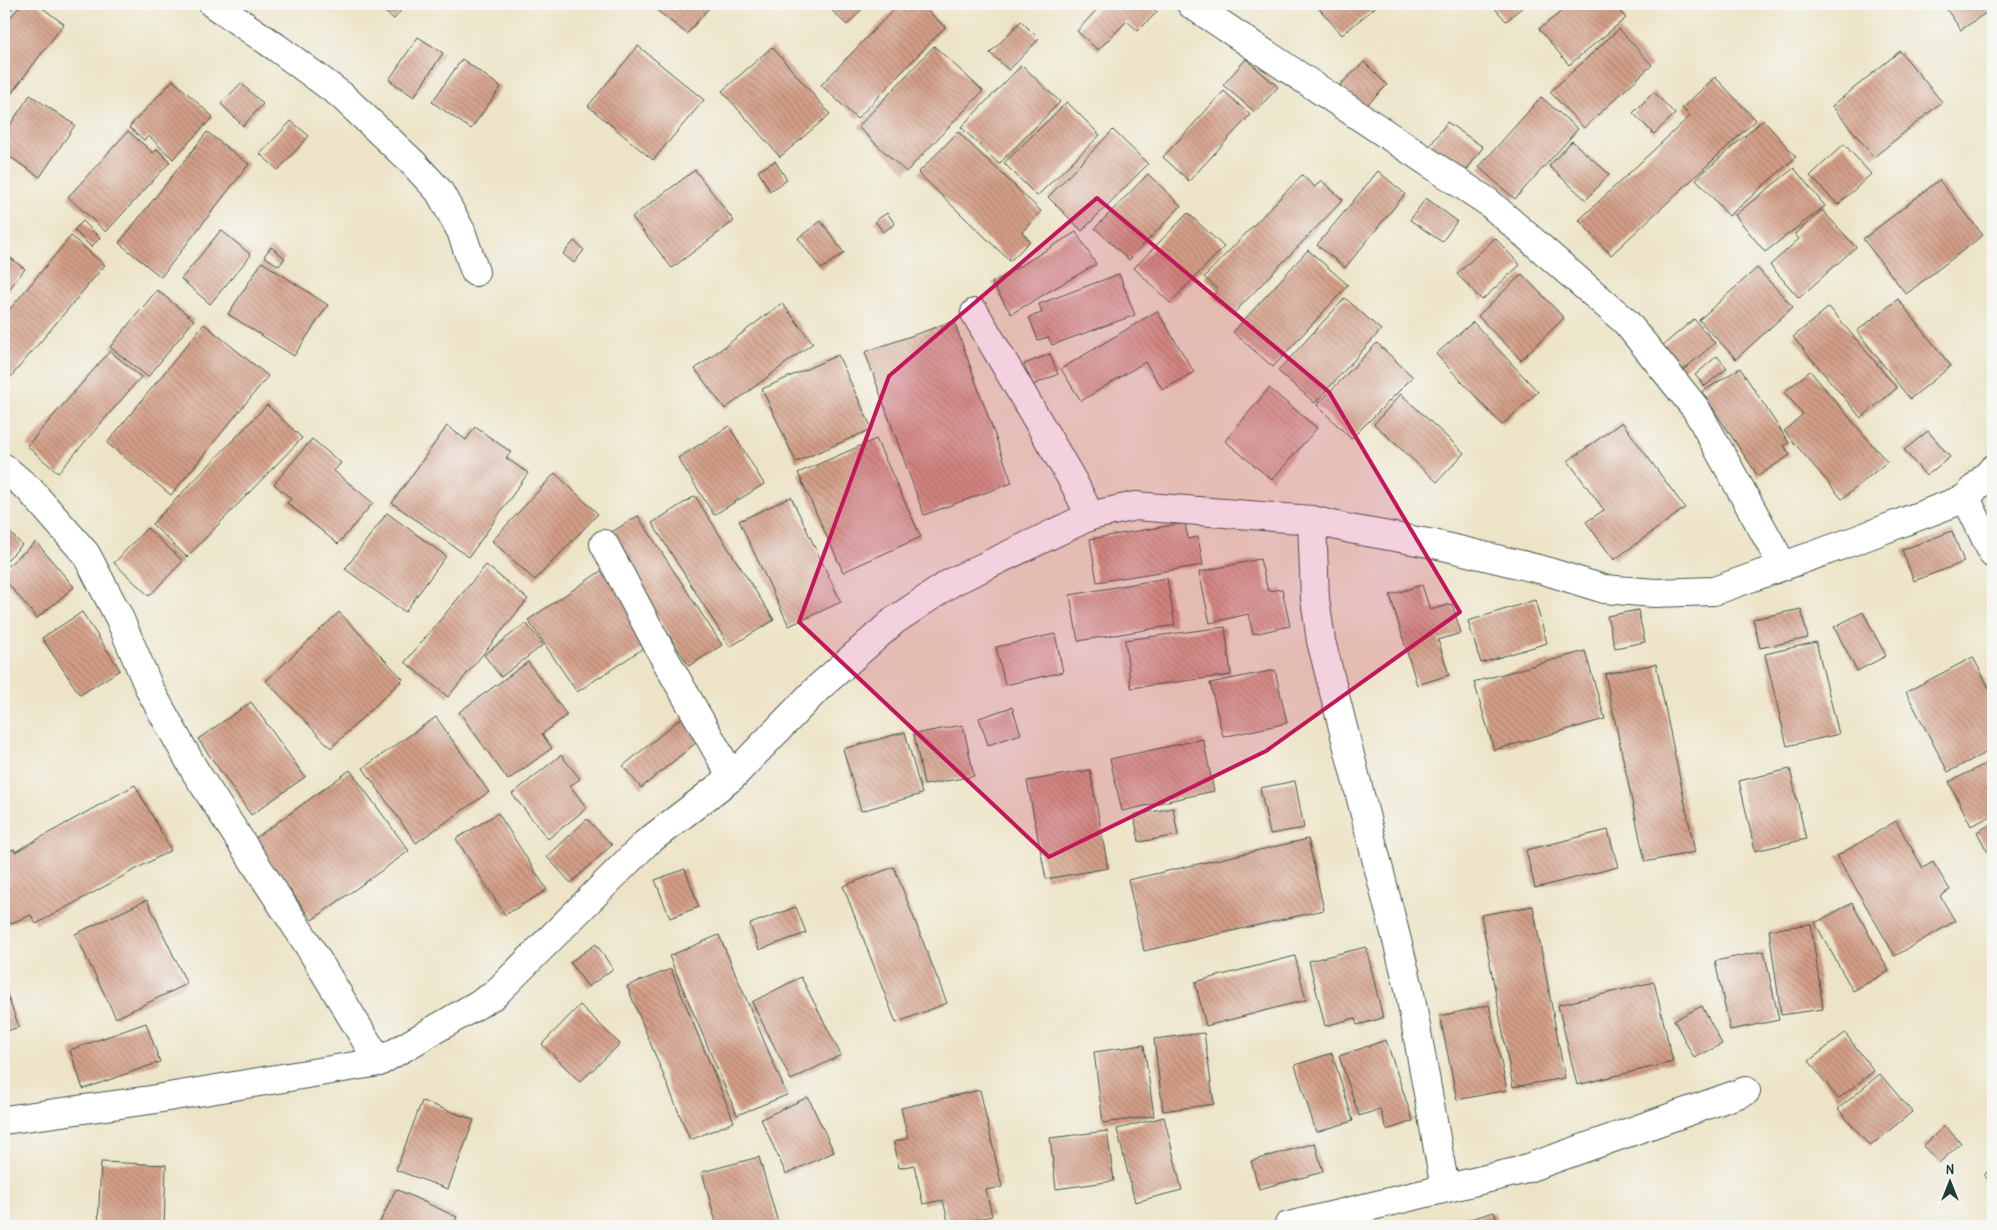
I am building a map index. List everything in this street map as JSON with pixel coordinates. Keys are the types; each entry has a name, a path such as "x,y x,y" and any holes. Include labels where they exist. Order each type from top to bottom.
{"street":[{"path":"212,4 276,47 341,96 414,164 439,192 461,231 476,272"},
{"path":"1190,4 1488,202 1626,322 1696,409 1783,566"},
{"path":"975,313 1074,483 1090,516"},
{"path":"4,468 30,490 86,554 119,617 150,690 195,771 307,943 379,1062"},
{"path":"4,1120 150,1100 379,1062 494,995 646,843 732,776 818,688 895,620 952,582 1090,516 1135,506 1312,520 1434,544 1543,570 1604,588 1655,593 1714,591 1966,498 1993,469"},
{"path":"1966,498 1993,554"},
{"path":"1312,520 1314,599 1321,641 1408,988 1445,1188"},
{"path":"604,544 665,659 732,776"},
{"path":"1288,1226 1519,1171 1746,1091"}],"highlighted area":[{"path":"1097,198 1329,392 1460,612 1266,751 1049,857 799,622 889,376"}],"building":[{"path":"4,4 16,4 4,18"},
{"path":"21,4 37,4 64,24 4,103 4,26"},
{"path":"374,4 406,4 394,19"},
{"path":"649,4 712,4 687,34"},
{"path":"825,4 867,4 847,25"},
{"path":"899,4 920,4 945,27 857,119 821,85"},
{"path":"1102,4 1147,4 1157,12 1138,31 1127,21 1098,50 1077,31"},
{"path":"1315,4 1379,4 1342,35"},
{"path":"1491,4 1526,4 1506,21"},
{"path":"1571,4 1613,4 1626,18 1569,65 1539,29"},
{"path":"1943,4 1993,4 1993,8 1961,30"},
{"path":"1021,21 1039,39 1009,70 990,53"},
{"path":"1619,29 1652,65 1584,128 1550,92"},
{"path":"418,37 443,53 414,97 389,80"},
{"path":"638,46 704,100 653,160 588,106"},
{"path":"934,46 983,91 906,172 858,127"},
{"path":"772,47 830,114 780,157 722,91"},
{"path":"1900,51 1942,102 1874,157 1832,106"},
{"path":"462,59 501,87 471,129 432,102"},
{"path":"1246,59 1278,87 1255,112 1223,85"},
{"path":"1364,62 1387,85 1364,108 1340,85"},
{"path":"1022,65 1060,102 999,164 961,127"},
{"path":"1715,77 1756,120 1611,255 1579,220 1690,116 1682,108"},
{"path":"173,80 213,117 173,159 149,136 144,140 129,127"},
{"path":"241,83 263,104 243,126 221,104"},
{"path":"1224,91 1250,115 1189,181 1163,157"},
{"path":"1654,92 1675,114 1654,134 1633,113"},
{"path":"30,95 75,125 40,177 4,153 4,134"},
{"path":"1541,97 1578,129 1515,199 1479,167"},
{"path":"1067,102 1100,135 1037,196 1004,163"},
{"path":"1763,120 1796,157 1729,216 1696,179"},
{"path":"291,121 309,136 278,170 260,154"},
{"path":"1447,122 1483,147 1466,171 1430,146"},
{"path":"1113,130 1148,164 1082,231 1048,197"},
{"path":"128,131 153,153 157,149 170,162 106,232 68,197"},
{"path":"207,132 249,164 161,277 119,243"},
{"path":"958,132 1041,211 1022,232 1030,241 1010,261 918,173"},
{"path":"1572,141 1609,174 1586,200 1549,166"},
{"path":"1844,144 1871,174 1838,205 1810,176"},
{"path":"775,161 787,180 770,191 758,171"},
{"path":"1794,168 1825,206 1765,252 1735,215"},
{"path":"695,170 734,221 672,268 632,217"},
{"path":"1378,171 1405,194 1345,268 1317,245"},
{"path":"1148,174 1181,206 1129,260 1095,228"},
{"path":"1302,175 1315,187 1321,180 1343,200 1232,315 1212,296 1218,290 1204,277"},
{"path":"1939,180 1983,235 1906,294 1863,239"},
{"path":"1426,198 1457,221 1442,242 1410,220"},
{"path":"1822,210 1856,247 1799,298 1770,265 1799,239 1795,234"},
{"path":"887,213 895,224 883,232 875,221"},
{"path":"1188,213 1224,247 1170,303 1134,268"},
{"path":"83,221 100,238 91,247 74,230"},
{"path":"821,221 844,253 821,269 798,238"},
{"path":"221,230 251,255 210,304 181,279"},
{"path":"1076,232 1096,264 1011,314 992,283"},
{"path":"71,236 105,265 4,385 4,316"},
{"path":"1495,238 1520,265 1482,300 1457,274"},
{"path":"574,241 584,250 574,263 563,254"},
{"path":"271,247 285,258 279,266 264,256"},
{"path":"1308,250 1348,285 1273,367 1233,332"},
{"path":"4,253 25,269 4,296"},
{"path":"262,262 328,305 294,356 228,314"},
{"path":"1757,268 1793,307 1736,359 1699,320"},
{"path":"1119,274 1135,315 1052,345 1048,337 1038,340 1029,317 1042,313 1039,304"},
{"path":"1522,274 1564,318 1521,360 1478,316"},
{"path":"157,290 194,320 148,377 110,347"},
{"path":"1345,298 1381,330 1315,403 1278,371"},
{"path":"1898,299 1951,366 1910,399 1857,331"},
{"path":"782,303 813,343 725,409 695,369"},
{"path":"1829,307 1897,388 1861,418 1793,337"},
{"path":"1157,311 1194,372 1163,390 1145,362 1081,401 1061,369"},
{"path":"1694,319 1715,343 1682,371 1661,347"},
{"path":"954,321 1012,483 924,515 865,352"},
{"path":"1473,322 1538,392 1502,425 1436,354"},
{"path":"204,324 268,376 171,495 107,443"},
{"path":"1377,343 1413,377 1351,439 1317,405"},
{"path":"110,351 141,377 58,473 27,446"},
{"path":"1050,354 1058,374 1033,385 1024,364"},
{"path":"838,355 872,429 796,462 762,389"},
{"path":"1717,356 1727,368 1705,386 1695,375"},
{"path":"1740,368 1789,443 1784,446 1790,455 1758,476 1702,392"},
{"path":"1810,371 1887,462 1842,499 1784,431 1803,414 1784,392"},
{"path":"1269,388 1317,428 1272,480 1225,441"},
{"path":"1401,394 1464,453 1437,482 1374,424"},
{"path":"267,405 302,438 187,557 152,524"},
{"path":"1622,422 1685,508 1614,560 1586,522 1604,510 1568,461"},
{"path":"447,426 466,440 475,427 511,452 506,458 528,473 469,557 392,503"},
{"path":"729,426 764,484 714,515 678,458"},
{"path":"1928,431 1950,457 1926,476 1904,450"},
{"path":"312,439 341,463 334,471 373,503 338,544 287,503 291,499 274,484"},
{"path":"876,439 921,537 843,572 798,473"},
{"path":"555,473 598,514 535,580 492,541"},
{"path":"695,496 774,620 730,647 652,523"},
{"path":"791,497 841,602 789,626 739,521"},
{"path":"387,513 446,556 405,612 345,569"},
{"path":"638,516 722,645 689,666 605,536"},
{"path":"1185,523 1188,539 1198,537 1203,565 1097,582 1090,539"},
{"path":"4,526 22,545 4,563"},
{"path":"147,528 183,561 149,596 114,563"},
{"path":"1952,531 1964,562 1914,581 1902,550"},
{"path":"36,542 74,587 37,618 4,579 4,569"},
{"path":"1260,559 1268,591 1282,589 1290,626 1253,634 1248,614 1210,623 1199,572"},
{"path":"486,565 528,599 448,697 405,662"},
{"path":"604,569 653,642 577,692 528,620"},
{"path":"1167,578 1175,625 1078,641 1070,595"},
{"path":"1422,585 1430,610 1452,604 1461,633 1438,640 1449,675 1417,685 1390,595"},
{"path":"1535,600 1547,643 1481,663 1468,621"},
{"path":"1801,609 1808,638 1760,648 1753,619"},
{"path":"1638,610 1645,642 1615,648 1607,616"},
{"path":"82,612 120,670 80,695 42,638"},
{"path":"339,612 403,679 331,748 266,681"},
{"path":"1863,612 1886,656 1857,671 1834,627"},
{"path":"526,623 543,645 501,677 484,655"},
{"path":"1225,627 1231,675 1131,688 1125,640"},
{"path":"1055,634 1063,672 1005,685 996,647"},
{"path":"1816,642 1839,734 1787,746 1765,654"},
{"path":"1585,651 1605,719 1494,750 1474,682"},
{"path":"1973,657 1993,696 1993,749 1948,772 1906,692"},
{"path":"528,662 567,715 542,734 552,748 508,780 459,712"},
{"path":"1656,664 1695,852 1645,862 1605,674"},
{"path":"1275,670 1287,723 1223,737 1210,683"},
{"path":"251,702 305,777 251,815 198,739"},
{"path":"1012,707 1021,734 988,745 979,718"},
{"path":"685,715 703,737 641,788 623,766"},
{"path":"436,717 489,792 416,843 363,768"},
{"path":"963,725 974,776 924,785 914,734"},
{"path":"905,732 922,794 861,811 843,749"},
{"path":"1203,739 1214,791 1122,811 1110,759"},
{"path":"561,755 580,779 570,786 587,808 548,839 512,794"},
{"path":"1993,760 1993,815 1971,826 1949,782"},
{"path":"1790,769 1806,839 1755,851 1739,781"},
{"path":"350,770 409,851 312,920 253,840"},
{"path":"1090,770 1108,868 1046,879 1027,781"},
{"path":"1295,781 1304,828 1270,834 1260,788"},
{"path":"135,785 171,850 36,924 31,915 4,926 4,853 14,849 15,852"},
{"path":"1173,808 1178,835 1139,842 1134,815"},
{"path":"498,813 547,890 505,915 456,839"},
{"path":"587,819 612,845 571,883 547,857"},
{"path":"1896,821 1923,868 1933,862 1950,890 1940,896 1955,921 1895,956 1837,856"},
{"path":"1993,823 1993,862 1977,832"},
{"path":"1608,830 1618,867 1535,888 1526,850"},
{"path":"1308,839 1324,910 1144,951 1128,880"},
{"path":"894,867 947,1003 896,1023 843,886"},
{"path":"685,869 699,907 670,918 655,880"},
{"path":"147,900 187,984 116,1018 75,934"},
{"path":"1852,903 1889,971 1853,991 1815,923"},
{"path":"1533,906 1565,1078 1513,1087 1481,915"},
{"path":"796,907 806,933 759,950 750,924"},
{"path":"1811,924 1823,1009 1781,1015 1769,930"},
{"path":"719,935 787,1095 737,1115 669,956"},
{"path":"596,944 613,969 588,987 570,962"},
{"path":"1366,947 1383,1018 1357,1025 1355,1018 1325,1026 1309,961"},
{"path":"1764,951 1779,1020 1730,1030 1715,961"},
{"path":"1295,956 1306,1000 1206,1026 1195,982"},
{"path":"671,969 734,1122 690,1140 627,986"},
{"path":"801,977 841,1055 791,1080 752,1002"},
{"path":"1654,982 1673,1062 1577,1085 1558,1005"},
{"path":"4,986 19,1027 4,1032"},
{"path":"580,1005 620,1044 580,1082 542,1044"},
{"path":"1489,1005 1507,1090 1457,1100 1440,1016"},
{"path":"1702,1006 1722,1044 1694,1058 1674,1020"},
{"path":"146,1023 160,1062 83,1089 70,1050"},
{"path":"1204,1033 1214,1104 1163,1111 1154,1039"},
{"path":"1845,1033 1874,1071 1838,1099 1809,1061"},
{"path":"1386,1040 1413,1121 1387,1130 1380,1109 1359,1116 1339,1056"},
{"path":"1144,1045 1154,1116 1103,1123 1094,1052"},
{"path":"1332,1053 1353,1121 1316,1132 1295,1065"},
{"path":"1880,1074 1912,1112 1870,1146 1838,1109"},
{"path":"980,1090 1002,1187 986,1190 992,1216 949,1225 943,1200 923,1204 914,1165 899,1168 894,1142 908,1138 901,1108"},
{"path":"808,1097 834,1152 786,1174 761,1119"},
{"path":"422,1101 474,1120 448,1189 396,1170"},
{"path":"1164,1117 1182,1190 1135,1202 1117,1129"},
{"path":"1945,1126 1961,1143 1939,1163 1923,1146"},
{"path":"1107,1131 1114,1181 1056,1189 1050,1138"},
{"path":"1315,1143 1323,1172 1259,1189 1251,1161"},
{"path":"759,1157 779,1226 717,1226 702,1172"},
{"path":"101,1162 166,1165 164,1226 98,1226"},
{"path":"1993,1164 1993,1183 1984,1176"},
{"path":"396,1189 457,1217 453,1226 378,1226"},
{"path":"1494,1212 1499,1226 1447,1226"}]}
